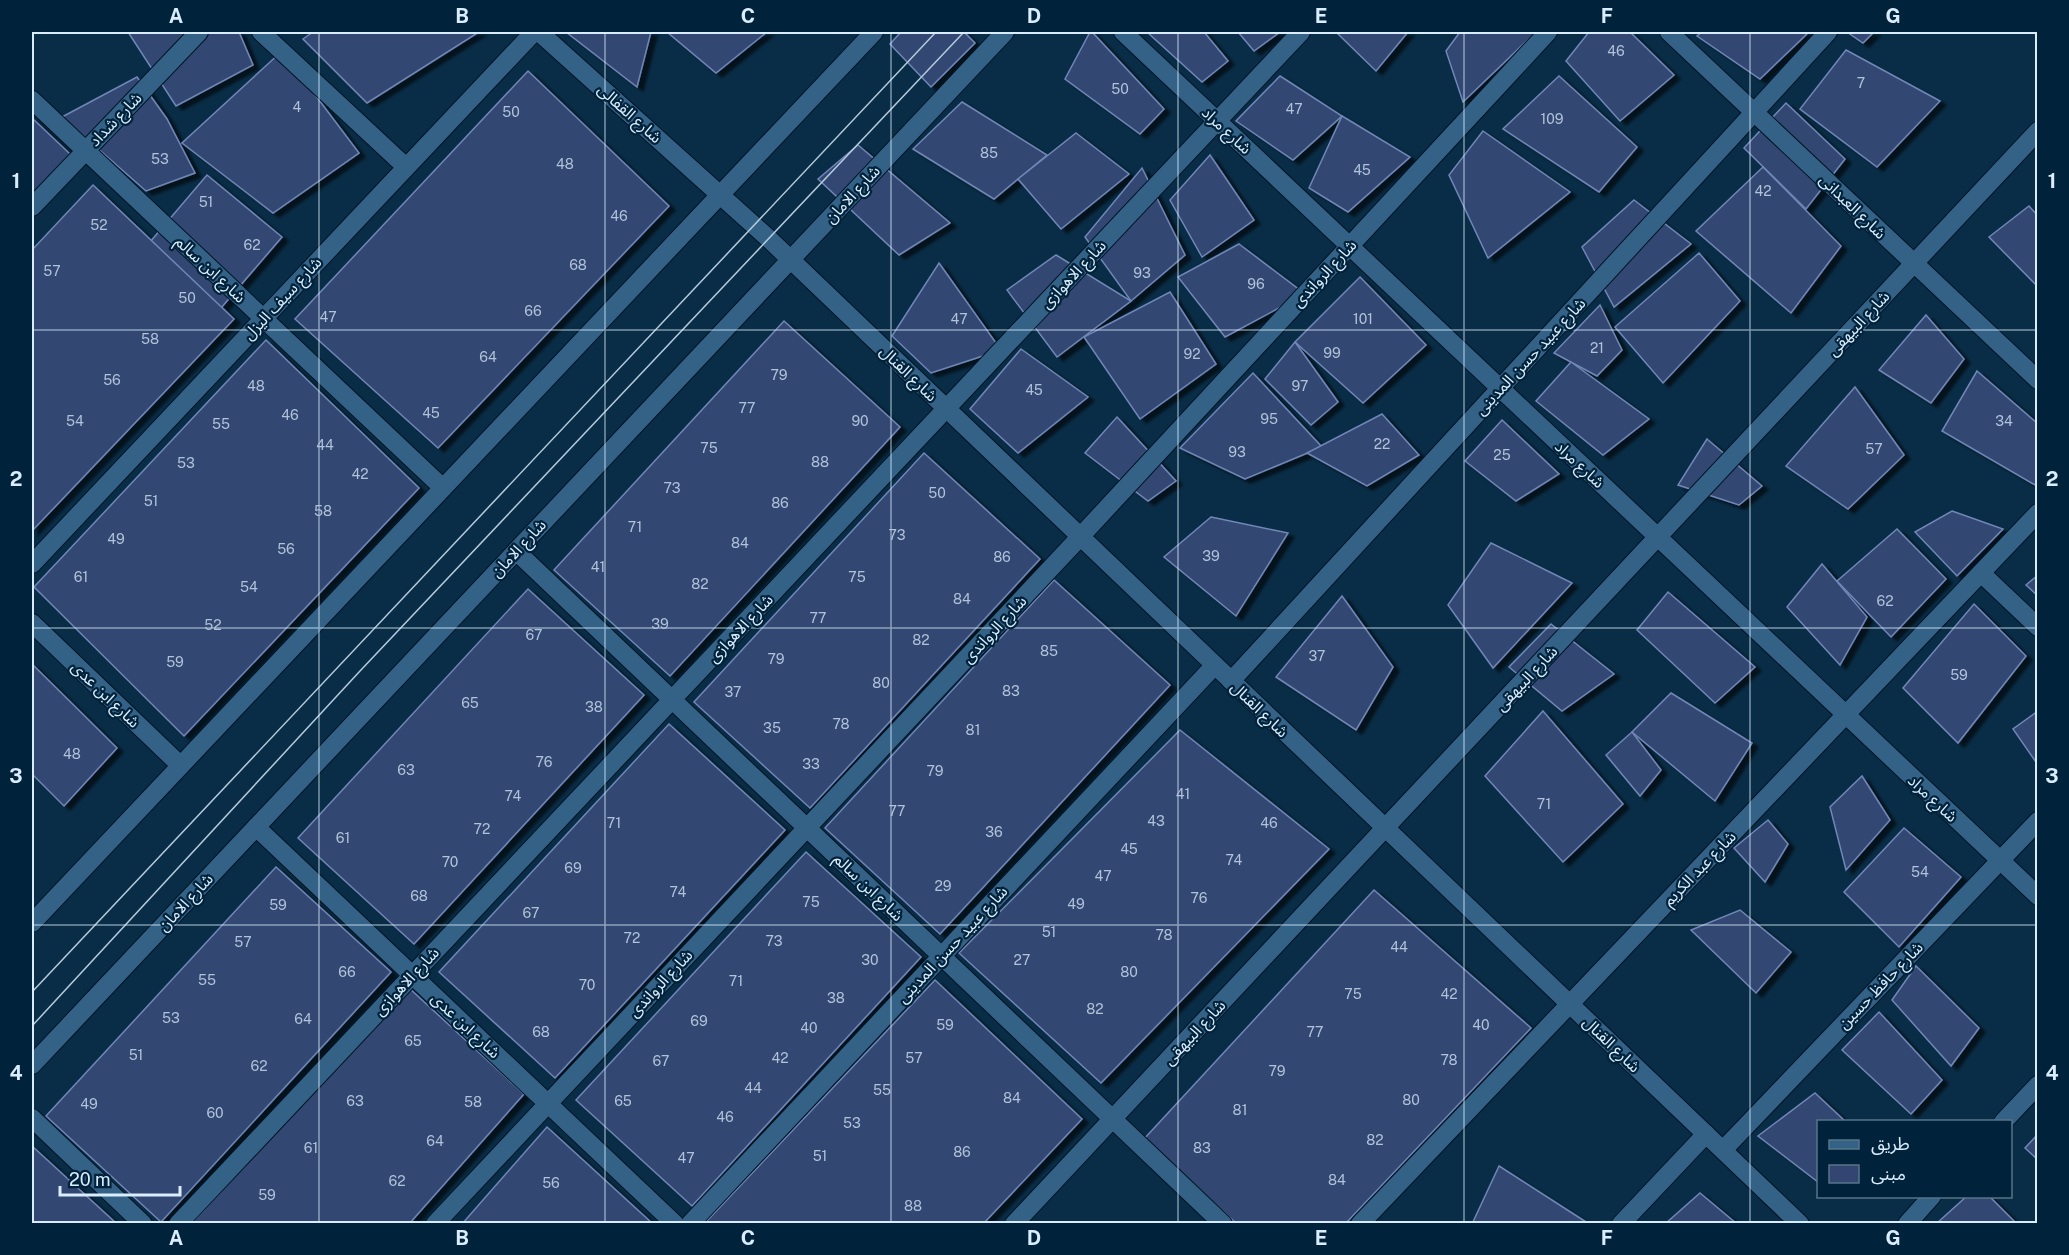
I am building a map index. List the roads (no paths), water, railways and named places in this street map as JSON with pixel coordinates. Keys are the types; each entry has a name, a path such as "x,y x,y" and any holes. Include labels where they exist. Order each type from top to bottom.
{"street":[{"name":"شارع شداد","path":"32,207 199,32"},
{"path":"261,32 406,167"},
{"name":"شارع سيف اليزل","path":"32,564 534,32"},
{"name":"شارع القفالى","path":"539,32 720,194"},
{"path":"32,923 874,32"},
{"name":"شارع الامان","path":"32,1065 1005,32"},
{"name":"شارع مراد","path":"1123,32 2037,896"},
{"name":"شارع الاهوازى","path":"178,1224 1301,32"},
{"name":"شارع الرواندى","path":"435,1224 1080,537 1548,32"},
{"name":"شارع العبدانى","path":"1669,32 2037,380"},
{"name":"شارع عبيد حسن المدينى","path":"1232,681 1828,32"},
{"name":"شارع ابن سالم","path":"32,100 443,488"},
{"name":"شارع البيهقى","path":"1014,1224 2037,131"},
{"name":"شارع القنال","path":"720,194 1800,1224"},
{"name":"شارع عبد الكريم","path":"1360,1224 2037,513"},
{"name":"شارع ابن سالم","path":"516,550 1223,1224"},
{"path":"1980,573 2037,627"},
{"name":"شارع ابن عدى","path":"32,622 180,765"},
{"name":"شارع عبيد حسن المدينى","path":"690,1224 1215,665"},
{"name":"شارع حافظ حسين","path":"1723,1150 2037,820"},
{"name":"شارع ابن عدى","path":"256,827 675,1224"},
{"path":"2005,1120 2037,1084"},
{"path":"32,1118 143,1224"},
{"path":"1621,1224 1706,1134"},
{"path":"1906,1224 1931,1198"}],"tram line":[{"path":"32,992 936,32"},
{"path":"32,1026 360,671 964,32"}]}
